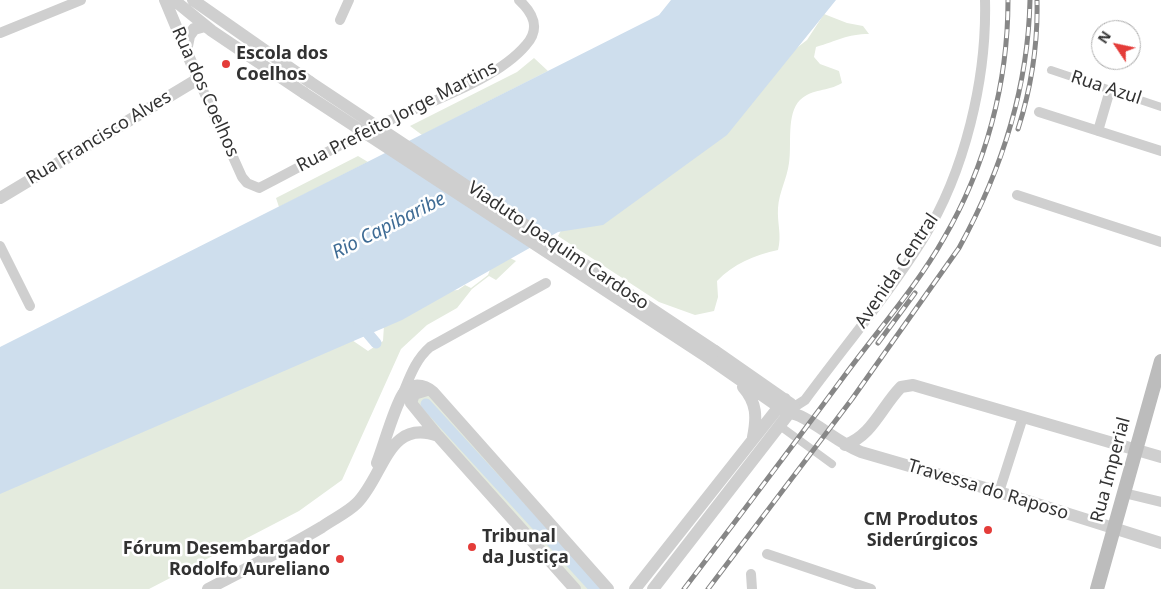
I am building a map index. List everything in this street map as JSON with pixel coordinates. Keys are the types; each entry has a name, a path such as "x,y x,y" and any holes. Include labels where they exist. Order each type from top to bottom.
{"main road":[{"name":"Rua Imperial","path":"1097,589 1161,361"}],"street":[{"path":"0,33 82,0"},
{"name":"Rua dos Coelhos","path":"165,0 242,178 247,183"},
{"path":"174,0 212,30"},
{"path":"193,0 307,88"},
{"path":"340,20 349,0"},
{"name":"Avenida Central","path":"789,409 805,400 906,263 942,205 959,160 976,100 984,45 985,0"},
{"name":"Rua Prefeito Jorge Martins","path":"247,183 259,188 381,124 485,77 527,45 532,34 534,20 532,14 520,1"},
{"path":"179,91 188,54 189,36 194,29 204,26 307,88"},
{"name":"Rua Azul","path":"1051,70 1161,107"},
{"name":"Rua Francisco Alves","path":"0,198 198,79"},
{"name":"Viaduto Joaquim Cardoso","path":"307,88 845,445"},
{"path":"1098,131 1110,90"},
{"path":"1039,112 1161,151"},
{"path":"1017,195 1161,242"},
{"path":"0,246 30,306"},
{"path":"369,487 403,393 418,359 430,347 546,283"},
{"name":"Viaduto Joaquim Cardoso","path":"712,355 726,372 789,409"},
{"path":"726,372 752,399 757,414 752,440"},
{"path":"403,393 415,385 425,386 432,390 608,589"},
{"path":"845,445 860,438 898,390 912,385 1161,457"},
{"path":"432,390 419,391 414,394 411,404 575,589"},
{"path":"654,589 780,426 789,409"},
{"path":"635,589 752,440 789,409"},
{"path":"999,492 1023,417"},
{"path":"780,426 832,464"},
{"path":"208,589 304,538 350,509 369,487 400,438 415,431 424,431 438,436"},
{"name":"Travessa do Raposo","path":"845,445 882,459 999,492 1161,543"},
{"path":"1124,493 1161,502"},
{"path":"767,554 870,589"},
{"path":"751,574 752,589"}],"shaded area":[{"path":"824,14 847,23 863,26 869,34 848,37 816,47 814,57 820,64 839,71 842,83 805,96 800,100 793,113 790,130 789,163 778,208 780,239 778,250 745,261 723,275 717,281 718,297 714,311 695,315 659,302 558,236 562,229 807,40"},
{"path":"534,58 548,71 422,135 410,126 517,72"},
{"path":"358,156 368,162 279,207 276,198"},
{"path":"508,257 516,261 496,280 489,276 472,289 457,308 427,325 401,349 342,480 299,511 149,589 0,589 0,480 349,338 368,351 383,341 384,325 447,291 458,290 465,285 471,288 488,275 491,267"},
{"path":"430,394 605,589 579,589 417,409 417,398"}],"water":[{"name":"Rio Capibaribe","path":"671,0 836,0 727,135 603,225 558,232 402,320 0,494 0,347 659,15"}],"waterway":[{"path":"359,323 376,343"},
{"path":"426,404 595,589"}],"railway":[{"path":"684,589 910,291 959,211 983,153 999,93 1004,62 1008,0"},
{"path":"708,589 852,399 959,248 988,189 1010,128 1024,65 1030,0"},
{"path":"1018,129 1027,98 1033,66 1037,1"},
{"path":"878,343 915,293"}],"place":[{"name":"Escola dos Coelhos","path":"226,64"},
{"name":"CM Produtos Siderúrgicos","path":"988,530"},
{"name":"Tribunal da Justiça","path":"472,547"},
{"name":"Fórum Desembargador Rodolfo Aureliano","path":"340,559"}]}
